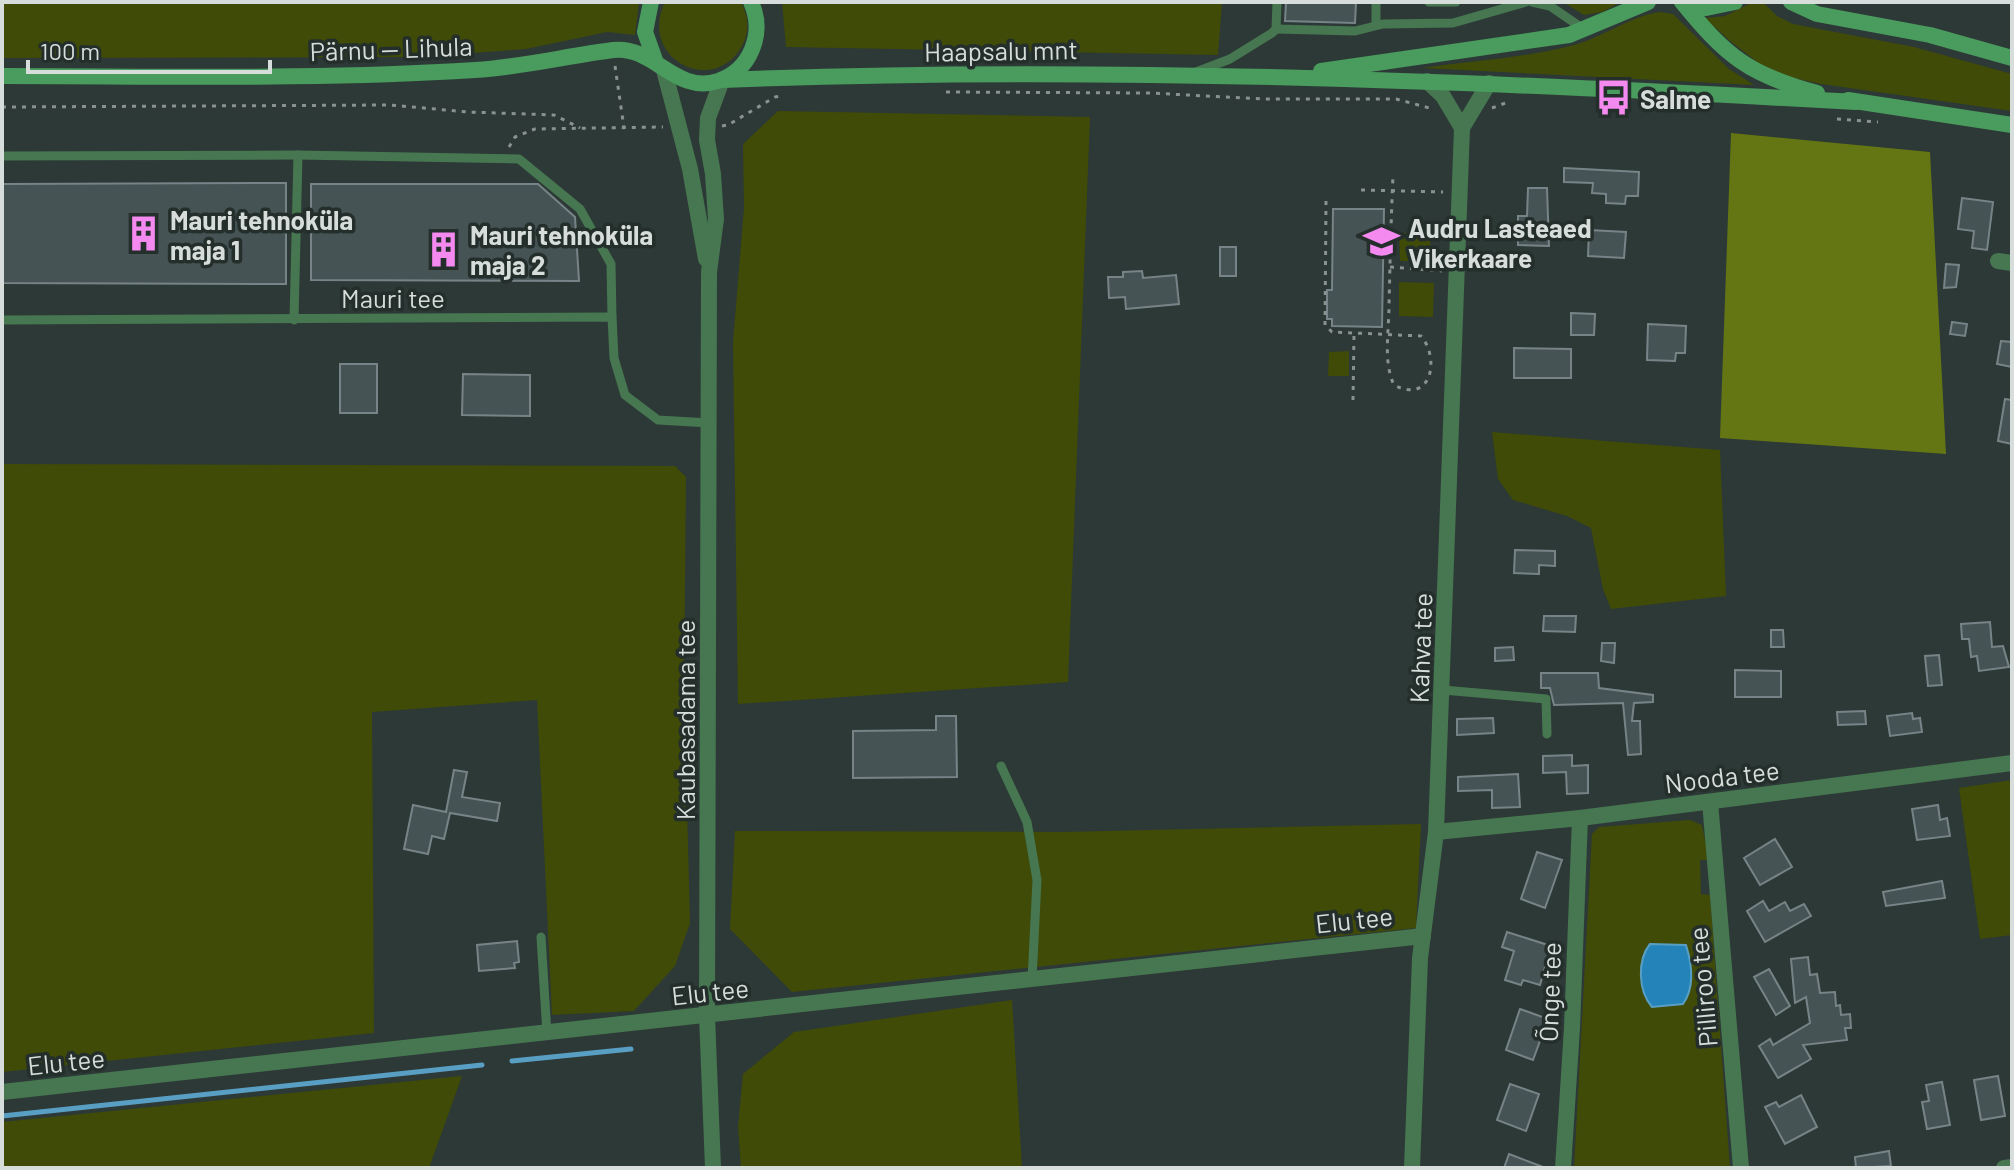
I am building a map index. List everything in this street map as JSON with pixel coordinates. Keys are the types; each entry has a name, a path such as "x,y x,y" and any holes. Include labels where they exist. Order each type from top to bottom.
{"main road":[{"path":"651,2 645,32 659,65"},
{"path":"722,80 744,64 755,42 756,18 751,2"},
{"path":"1280,78 1550,39 1586,30 1648,2"},
{"path":"1683,2 1706,8 1735,2"},
{"path":"1683,2 1714,40 1748,68 1790,86 1856,102 2012,125"},
{"path":"1791,2 1817,14 1930,35 2012,58"},
{"name":"Pärnu — Lihula","path":"2,76 343,75 475,70 539,64 613,50 632,51 685,81 700,84 722,80"},
{"name":"Haapsalu mnt","path":"722,80 1056,74 1280,78"},
{"path":"1280,78 1489,83 1856,102"}],"street":[{"name":"Kaubasadama tee","path":"659,65 690,169 709,272"},
{"name":"Kaubasadama tee","path":"713,1168 707,1016 709,272 716,219 707,127 722,80"},
{"path":"1427,81 1443,96 1462,128 1489,83"},
{"name":"Kahva tee","path":"1412,1168 1423,936 1436,832 1443,690 1462,128"},
{"name":"Nooda tee","path":"1436,832 1580,818 2012,763"},
{"name":"Pilliroo tee","path":"1710,802 1741,1168"},
{"name":"Õnge tee","path":"1563,1168 1580,818"},
{"name":"Elu tee","path":"2,1092 1423,936"},
{"path":"2004,1168 2012,1167"}],"lane":[{"path":"1276,29 1277,2"},
{"path":"1376,2 1376,25"},
{"path":"1429,2 1456,2"},
{"path":"1185,76 1230,59 1255,46 1276,29 1355,31 1376,25 1453,23 1529,2 1550,6 1586,30"},
{"path":"294,320 298,155"},
{"path":"2,156 298,155 519,159 580,209 611,264 614,358 625,395 658,420 709,423"},
{"name":"Mauri tee","path":"2,320 612,317"},
{"path":"1443,690 1546,699 1547,734"},
{"path":"1001,766 1027,822 1037,880 1032,980"},
{"path":"541,937 547,1034"}],"path":[{"path":"613,50 624,128"},
{"path":"944,92 1396,99 1430,109 1453,111"},
{"path":"707,127 728,125 775,97 789,94"},
{"path":"1473,111 1512,101"},
{"path":"2,107 390,105 554,115 584,130"},
{"path":"1830,118 1878,122"},
{"path":"502,159 515,137 535,129 679,127"},
{"path":"1326,201 1325,325 1332,332 1389,334 1421,336 1430,352 1429,378 1421,389 1402,390 1394,385 1388,367 1389,334 1390,267 1392,190 1393,176"},
{"path":"1361,190 1459,192"},
{"path":"1390,267 1457,272"},
{"path":"1353,400 1354,333"}],"green space":[{"path":"2,2 639,2 635,35 607,32 526,49 417,57 2,58"},
{"path":"665,2 741,2 747,23 743,44 731,60 715,68 699,70 683,65 670,55 662,41 659,23"},
{"path":"782,2 1222,2 1218,55 786,47"},
{"path":"1563,2 1621,2 1602,12 1584,15"},
{"path":"1753,2 1763,2 1777,16 1793,24 1914,47 2012,74 2012,111 1821,84 1785,76 1760,64 1705,18 1725,16"},
{"path":"1660,12 1673,14 1729,69 1754,85 1422,68 1555,49 1585,41"},
{"path":"778,111 1090,117 1068,682 738,704 733,342 744,208 743,144"},
{"path":"1731,133 1930,152 1946,454 1720,438"},
{"path":"1431,232 1429,261 1400,261 1399,233"},
{"path":"1399,282 1434,283 1433,317 1399,316"},
{"path":"1349,351 1349,376 1328,376 1329,352"},
{"path":"1492,432 1720,450 1726,596 1611,609 1603,589 1591,528 1567,516 1513,500 1498,479"},
{"path":"2,464 675,466 686,477 684,690 690,923 675,966 634,1011 552,1015 537,700 372,712 374,1033 2,1072"},
{"path":"2012,780 2012,935 1980,939 1959,788"},
{"path":"1690,820 1702,825 1709,860 1700,860 1701,894 1710,895 1730,1168 1574,1168 1592,834 1599,827"},
{"path":"1421,824 1416,928 792,992 730,929 735,831 1062,832"},
{"path":"1012,1000 1022,1168 741,1168 738,1127 743,1074 794,1032"},
{"path":"462,1076 429,1168 2,1168 2,1122"}],"water":[{"path":"1650,944 1686,945 1691,975 1683,1004 1652,1007 1647,1000 1641,967"}],"building":[{"path":"1286,2 1356,2 1355,23 1285,21"},
{"path":"1564,168 1639,172 1638,196 1626,196 1625,204 1606,203 1606,194 1592,193 1593,183 1564,182"},
{"name":"Mauri tehnoküla maja 1","path":"286,183 286,284 2,283 2,184"},
{"name":"Mauri tehnoküla maja 2","path":"311,184 538,184 575,217 579,281 311,280"},
{"path":"1528,188 1547,188 1549,246 1518,245 1518,216 1527,216"},
{"path":"1962,198 1993,202 1987,250 1972,248 1974,231 1958,229"},
{"path":"1333,209 1384,209 1382,327 1332,326 1332,319 1327,319 1327,290 1332,290"},
{"path":"1589,230 1626,232 1624,258 1588,256"},
{"path":"1220,247 1236,247 1236,276 1220,276"},
{"path":"1946,264 1959,265 1956,287 1944,288"},
{"path":"1142,271 1143,278 1176,275 1179,304 1126,309 1125,297 1109,298 1108,277 1123,277 1123,272"},
{"path":"1571,313 1595,314 1594,335 1571,335"},
{"path":"1952,322 1967,324 1965,336 1950,334"},
{"path":"1648,324 1686,326 1685,353 1676,353 1675,361 1647,360"},
{"path":"2001,341 2012,342 2012,367 1997,364"},
{"path":"1514,348 1571,349 1571,378 1514,378"},
{"path":"340,364 377,364 377,413 340,413"},
{"path":"463,374 530,375 530,416 462,415"},
{"path":"2005,399 2012,400 2012,444 1998,441"},
{"path":"1515,550 1555,551 1555,566 1539,565 1539,574 1514,573"},
{"path":"1544,616 1576,616 1575,632 1543,631"},
{"path":"1990,622 1992,647 2003,646 2009,667 1979,671 1977,656 1971,657 1969,639 1962,639 1961,624"},
{"path":"1771,630 1783,630 1784,647 1771,647"},
{"path":"1602,643 1615,643 1614,663 1601,661"},
{"path":"1513,647 1514,660 1495,661 1495,648"},
{"path":"1939,655 1942,685 1928,686 1925,656"},
{"path":"1735,670 1781,671 1781,697 1735,697"},
{"path":"1541,673 1598,673 1599,688 1653,695 1653,702 1634,703 1632,721 1640,721 1641,754 1628,755 1623,703 1554,705 1550,688 1541,688"},
{"path":"1865,711 1866,724 1838,725 1837,712"},
{"path":"1912,713 1913,719 1920,718 1922,732 1890,736 1887,716"},
{"path":"936,716 956,716 957,777 853,778 853,731 936,730"},
{"path":"1493,718 1494,733 1457,735 1457,719"},
{"path":"1572,755 1572,766 1588,765 1588,793 1567,794 1566,772 1543,773 1543,756"},
{"path":"454,770 467,772 462,797 500,803 497,821 450,813 444,839 432,836 428,854 404,849 413,805 446,812"},
{"path":"1518,774 1520,807 1492,808 1492,790 1458,791 1458,777"},
{"path":"1938,805 1940,820 1947,818 1950,836 1917,840 1912,809"},
{"path":"1775,839 1792,867 1760,885 1744,858"},
{"path":"1537,852 1562,860 1545,908 1521,899"},
{"path":"1942,881 1945,898 1886,906 1883,892"},
{"path":"1763,901 1769,911 1785,902 1790,911 1804,904 1811,916 1765,942 1747,911"},
{"path":"1507,932 1551,946 1540,985 1523,980 1521,985 1505,980 1514,951 1502,947"},
{"path":"517,941 519,962 514,963 515,968 479,971 477,945"},
{"path":"1808,957 1810,975 1817,974 1820,993 1835,992 1836,1006 1840,1005 1841,1015 1850,1014 1851,1028 1845,1028 1847,1040 1803,1045 1811,1059 1778,1078 1759,1046 1770,1039 1773,1045 1810,1023 1806,997 1795,1003 1791,959"},
{"path":"1769,969 1790,1006 1776,1015 1754,977"},
{"path":"1520,1009 1548,1019 1533,1060 1506,1050"},
{"path":"1998,1076 2005,1116 1981,1120 1974,1080"},
{"path":"1942,1082 1950,1125 1927,1129 1922,1102 1929,1101 1926,1085"},
{"path":"1510,1084 1539,1094 1526,1131 1497,1120"},
{"path":"1801,1095 1817,1127 1785,1144 1765,1107 1776,1102 1779,1107"},
{"path":"1889,1151 1891,1166 1856,1168 1855,1157"},
{"path":"1509,1154 1543,1167 1543,1168 1504,1168"}],"waterway":[{"path":"512,1061 631,1049"},
{"path":"2,1116 482,1065"}],"place":[{"name":"Salme","path":"1614,98"},
{"name":"Mauri tehnoküla maja 1","path":"144,234"},
{"name":"Audru Lasteaed Vikerkaare","path":"1382,242"},
{"name":"Mauri tehnoküla maja 2","path":"444,249"}]}
